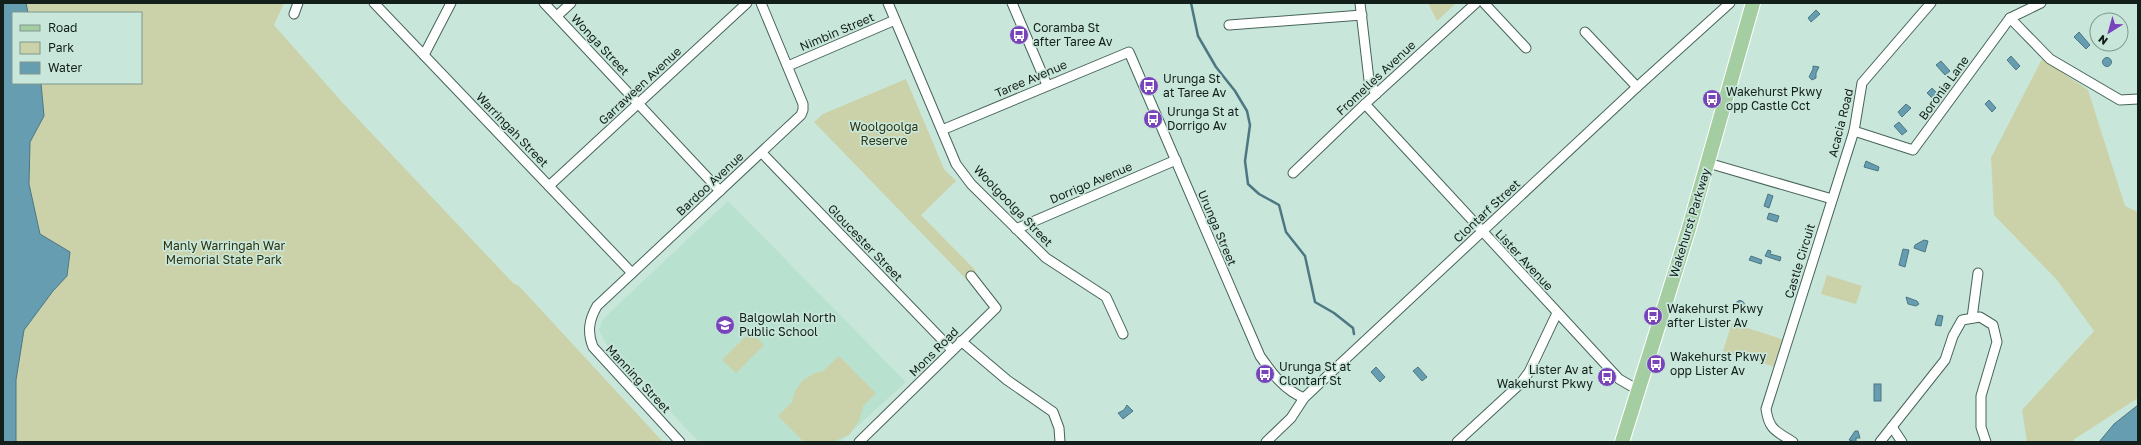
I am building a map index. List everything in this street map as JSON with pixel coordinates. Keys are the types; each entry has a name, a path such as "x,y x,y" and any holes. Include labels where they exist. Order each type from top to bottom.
{"main road":[{"name":"Wakehurst Parkway","path":"1622,442 1708,163 1742,36 1754,3"}],"street":[{"path":"294,14 298,3"},
{"name":"Warringah Street","path":"374,3 632,273"},
{"path":"424,55 451,3"},
{"name":"Wonga Street","path":"544,3 720,191"},
{"path":"557,16 571,3"},
{"name":"Garraween Avenue","path":"549,186 747,3"},
{"path":"762,3 788,66"},
{"name":"Woolgoolga Street","path":"888,3 956,164 968,179 1046,258 1106,297 1123,334"},
{"path":"1012,3 1047,85"},
{"path":"1360,3 1369,80 1376,94"},
{"name":"Fromelles Avenue","path":"1293,172 1476,3"},
{"path":"1484,3 1526,48"},
{"name":"Clontarf Street","path":"1266,442 1291,418 1304,398 1636,87 1730,3"},
{"name":"Acacia Road","path":"1832,199 1854,131 1862,83 1931,3"},
{"name":"Boronia Lane","path":"1854,131 1914,150 2010,18 2041,3"},
{"path":"1230,25 1362,15"},
{"path":"2010,18 2050,59 2120,100 2138,99"},
{"name":"Nimbin Street","path":"788,66 895,20"},
{"path":"1586,32 1636,87"},
{"name":"Taree Avenue","path":"942,130 1047,85 1130,52"},
{"name":"Urunga Street","path":"1130,52 1260,356 1271,372 1289,392 1304,398"},
{"name":"Bardoo Avenue","path":"597,306 801,115 803,104 788,66"},
{"name":"Lister Avenue","path":"1365,104 1481,232 1619,379 1638,390"},
{"name":"Gloucester Street","path":"762,153 952,350"},
{"name":"Dorrigo Avenue","path":"1016,229 1176,160"},
{"path":"1708,163 1832,199"},
{"name":"Castle Circuit","path":"1793,442 1774,431 1768,424 1766,408 1832,199"},
{"path":"1972,318 1978,273"},
{"name":"Mons Road","path":"859,442 996,308 971,276"},
{"name":"Manning Street","path":"597,306 591,317 589,330 593,347 680,442"},
{"path":"1457,442 1520,384 1529,372 1557,313"},
{"path":"1880,442 1945,360 1953,336 1962,320 1980,317 1993,324 1997,342 1981,396 1981,428 1986,442"},
{"path":"961,341 1007,380 1052,412 1059,428 1060,442"},
{"path":"1892,427 1902,442"}],"shaded area":[{"name":"Balgowlah North Public School","path":"728,201 906,382 840,442 699,442 606,344 599,330 603,319"}],"green space":[{"name":"Manly Warringah War Memorial State Park","path":"3,3 284,3 274,25 341,101 513,283 519,286 663,442 3,442"},
{"path":"1428,3 1456,3 1437,21"},
{"path":"2042,59 2088,90 2125,206 2138,212 2138,398 2073,440 2074,442 2027,442 2022,410 2094,331 2057,280 1994,215 1991,158"},
{"name":"Woolgoolga Reserve","path":"906,79 944,169 956,181 921,215 976,271 967,280 814,122 823,114"},
{"path":"1827,275 1862,286 1856,304 1821,294"},
{"path":"1732,323 1788,341 1778,368 1723,351"},
{"path":"751,331 764,345 736,373 722,360"},
{"path":"839,356 876,393 863,406 860,419 849,435 832,442 804,442 778,416 792,402 795,391 803,380 815,373 823,371"}],"water":[{"path":"3,3 26,3 28,12 12,12 12,84 41,84 44,116 30,142 29,184 40,234 70,252 67,276 53,291 24,330 16,380 16,442 3,442"},
{"path":"1816,10 1820,14 1811,22 1808,18"},
{"path":"2079,32 2089,44 2089,46 2086,49 2074,37"},
{"path":"2011,56 2020,66 2016,70 2007,60"},
{"path":"2107,57 2112,62 2107,67 2102,62"},
{"path":"1941,61 1950,71 1945,75 1936,65"},
{"path":"1813,66 1819,67 1816,73 1816,78 1812,80 1809,77"},
{"path":"1932,88 1941,97 1936,102 1927,93"},
{"path":"1989,100 1996,108 1992,112 1985,104"},
{"path":"1906,104 1911,108 1902,117 1898,112"},
{"path":"1899,122 1907,131 1902,135 1894,126"},
{"path":"1866,161 1879,167 1878,171 1864,167"},
{"path":"1768,194 1773,196 1769,208 1764,206"},
{"path":"1769,213 1779,216 1777,222 1767,219"},
{"path":"1924,240 1928,241 1925,252 1914,248 1915,245"},
{"path":"1903,249 1909,250 1905,267 1899,265"},
{"path":"1768,250 1771,251 1770,254 1781,257 1780,261 1765,256"},
{"path":"1751,256 1762,260 1761,264 1749,260"},
{"path":"1906,297 1917,301 1919,304 1916,306 1908,304"},
{"path":"1738,301 1742,301 1744,305 1742,309 1738,309 1736,307 1736,303"},
{"path":"1938,315 1943,316 1941,326 1935,325"},
{"path":"1376,367 1385,377 1380,382 1371,372"},
{"path":"1418,367 1427,377 1422,381 1413,371"},
{"path":"1874,384 1881,384 1881,401 1874,401"},
{"path":"1127,405 1133,411 1123,419 1118,413 1124,410"},
{"path":"2138,405 2138,442 2099,442 2114,424"},
{"path":"1855,431 1858,431 1860,438 1856,438 1856,442 1849,440"}],"waterway":[{"path":"1191,3 1198,36 1216,67 1235,91 1247,111 1250,125 1245,161 1248,184 1259,194 1279,205 1286,232 1305,256 1315,302 1334,313 1353,328 1354,334"}],"place":[{"name":"Coramba St after Taree Av","path":"1019,35"},
{"name":"Urunga St at Taree Av","path":"1149,86"},
{"name":"Wakehurst Pkwy opp Castle Cct","path":"1712,99"},
{"name":"Urunga St at Dorrigo Av","path":"1153,119"},
{"name":"Wakehurst Pkwy after Lister Av","path":"1653,316"},
{"name":"Balgowlah North Public School","path":"725,325"},
{"name":"Wakehurst Pkwy opp Lister Av","path":"1656,364"},
{"name":"Urunga St at Clontarf St","path":"1265,374"},
{"name":"Lister Av at Wakehurst Pkwy","path":"1607,377"}]}
